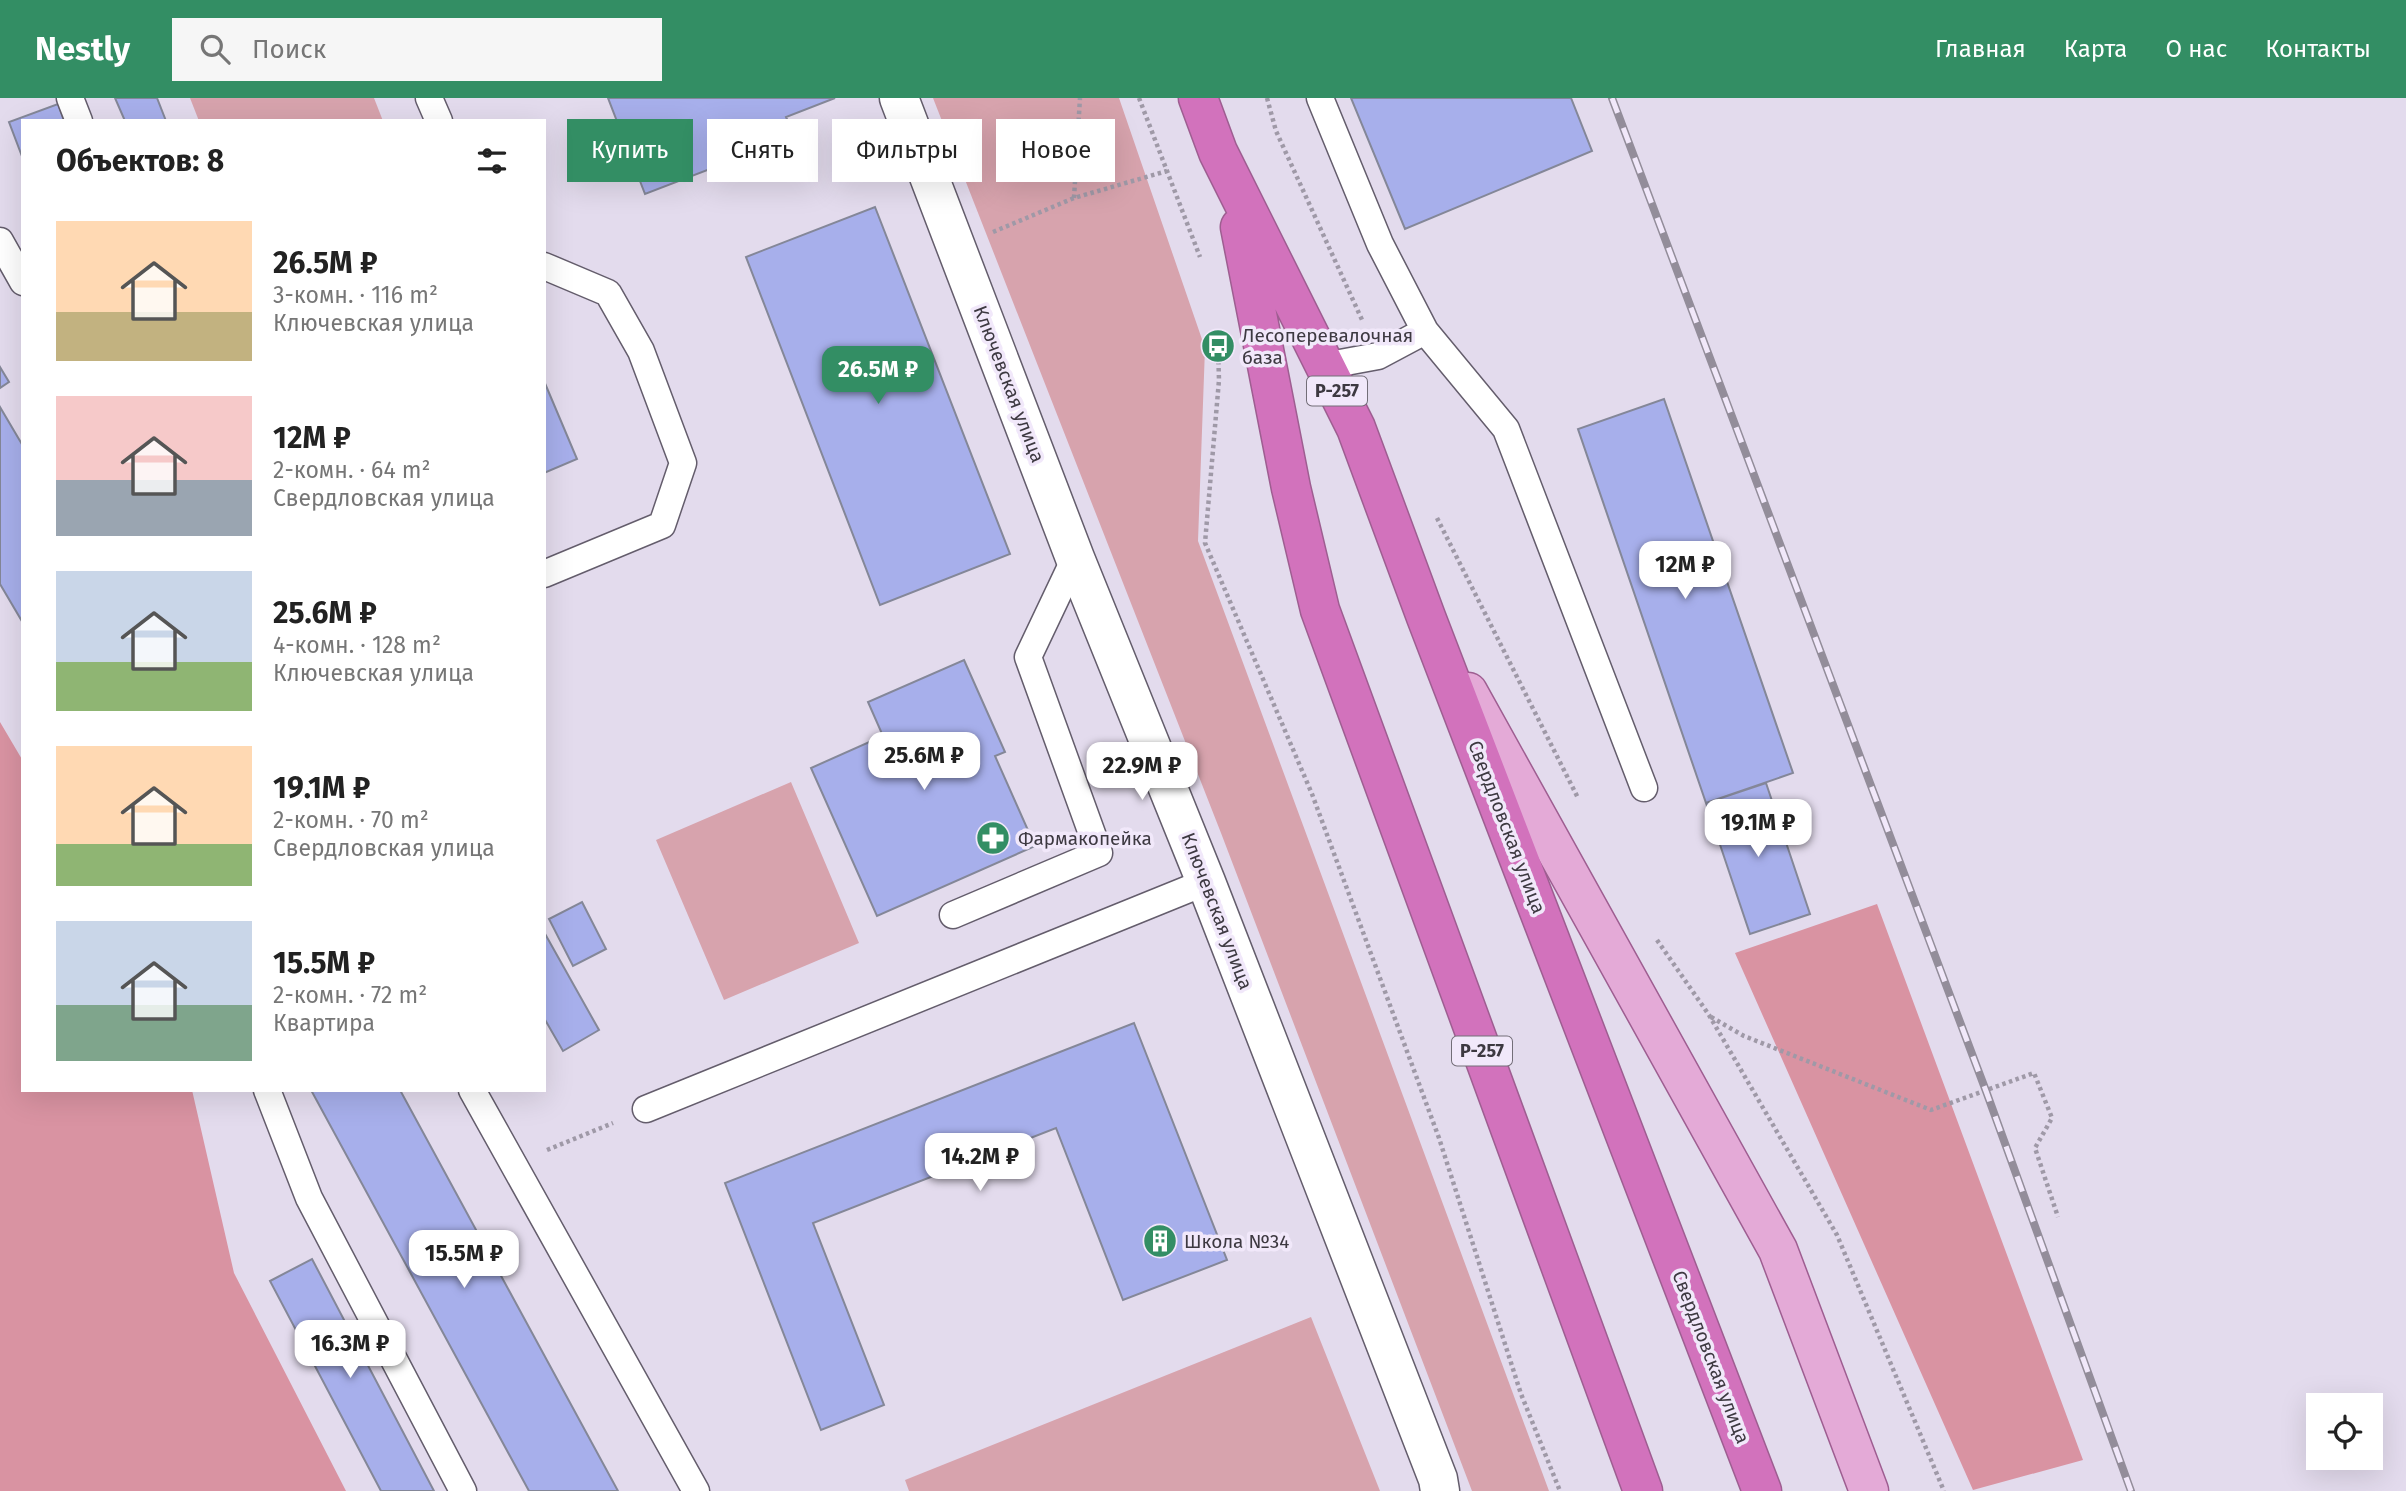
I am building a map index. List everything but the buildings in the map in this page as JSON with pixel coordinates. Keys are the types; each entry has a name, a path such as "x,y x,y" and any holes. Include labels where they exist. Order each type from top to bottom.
{"highway":[{"name":"Свердловская улица","path":"1198,98 1229,174 1356,428 1762,1491"},
{"name":"Свердловская улица","path":"1229,174 1291,488 1320,610 1643,1491"}],"main road":[{"path":"1426,617 1778,1250 1869,1491"}],"street":[{"name":"Ключевская улица","path":"899,98 1075,558 1206,883 1438,1479 1440,1491"}],"lane":[{"path":"70,98 78,119"},
{"path":"429,98 438,119"},
{"path":"1320,98 1380,244 1425,331 1506,429 1644,788"},
{"path":"0,241 21,278"},
{"path":"546,268 608,293 641,351 683,463 662,525 546,573"},
{"path":"1324,366 1378,356 1425,331"},
{"path":"953,915 1099,853 1028,657 1075,558"},
{"path":"646,1109 1206,883"},
{"path":"268,1092 309,1198 463,1491"},
{"path":"473,1092 696,1491"}],"path":[{"path":"1074,198 1080,98"},
{"path":"1139,98 1201,258"},
{"path":"1267,98 1276,131 1378,356"},
{"path":"957,248 1074,198 1167,171"},
{"path":"1218,344 1219,380 1205,543 1312,794 1438,1138 1521,1394 1560,1491"},
{"path":"1431,506 1581,802"},
{"path":"1654,935 1709,1015 1837,1236 1944,1491"},
{"path":"1709,1015 1744,1036 1931,1110 2034,1073 2052,1118 2035,1148 2058,1217"},
{"path":"514,1164 646,1109"}],"shaded area":[{"path":"190,98 374,98 382,119 198,119"},
{"path":"933,98 1119,98 1205,348 1198,541 1549,1491 1472,1491 1221,833 966,182 982,182 982,119 941,119"},
{"path":"0,722 21,758 21,1092 192,1092 234,1273 346,1491 0,1491"},
{"path":"791,782 859,943 724,1000 656,840"},
{"path":"1877,904 2083,1460 1973,1490 1735,953"},
{"path":"1311,1317 1380,1491 909,1491 905,1480"}],"railway":[{"path":"1612,98 1986,1091 2131,1491"}],"place":[{"name":"Лесоперевалочная база","path":"1218,346"},
{"name":"Фармакопейка","path":"993,838"},
{"name":"Школа №34","path":"1160,1241"}]}
